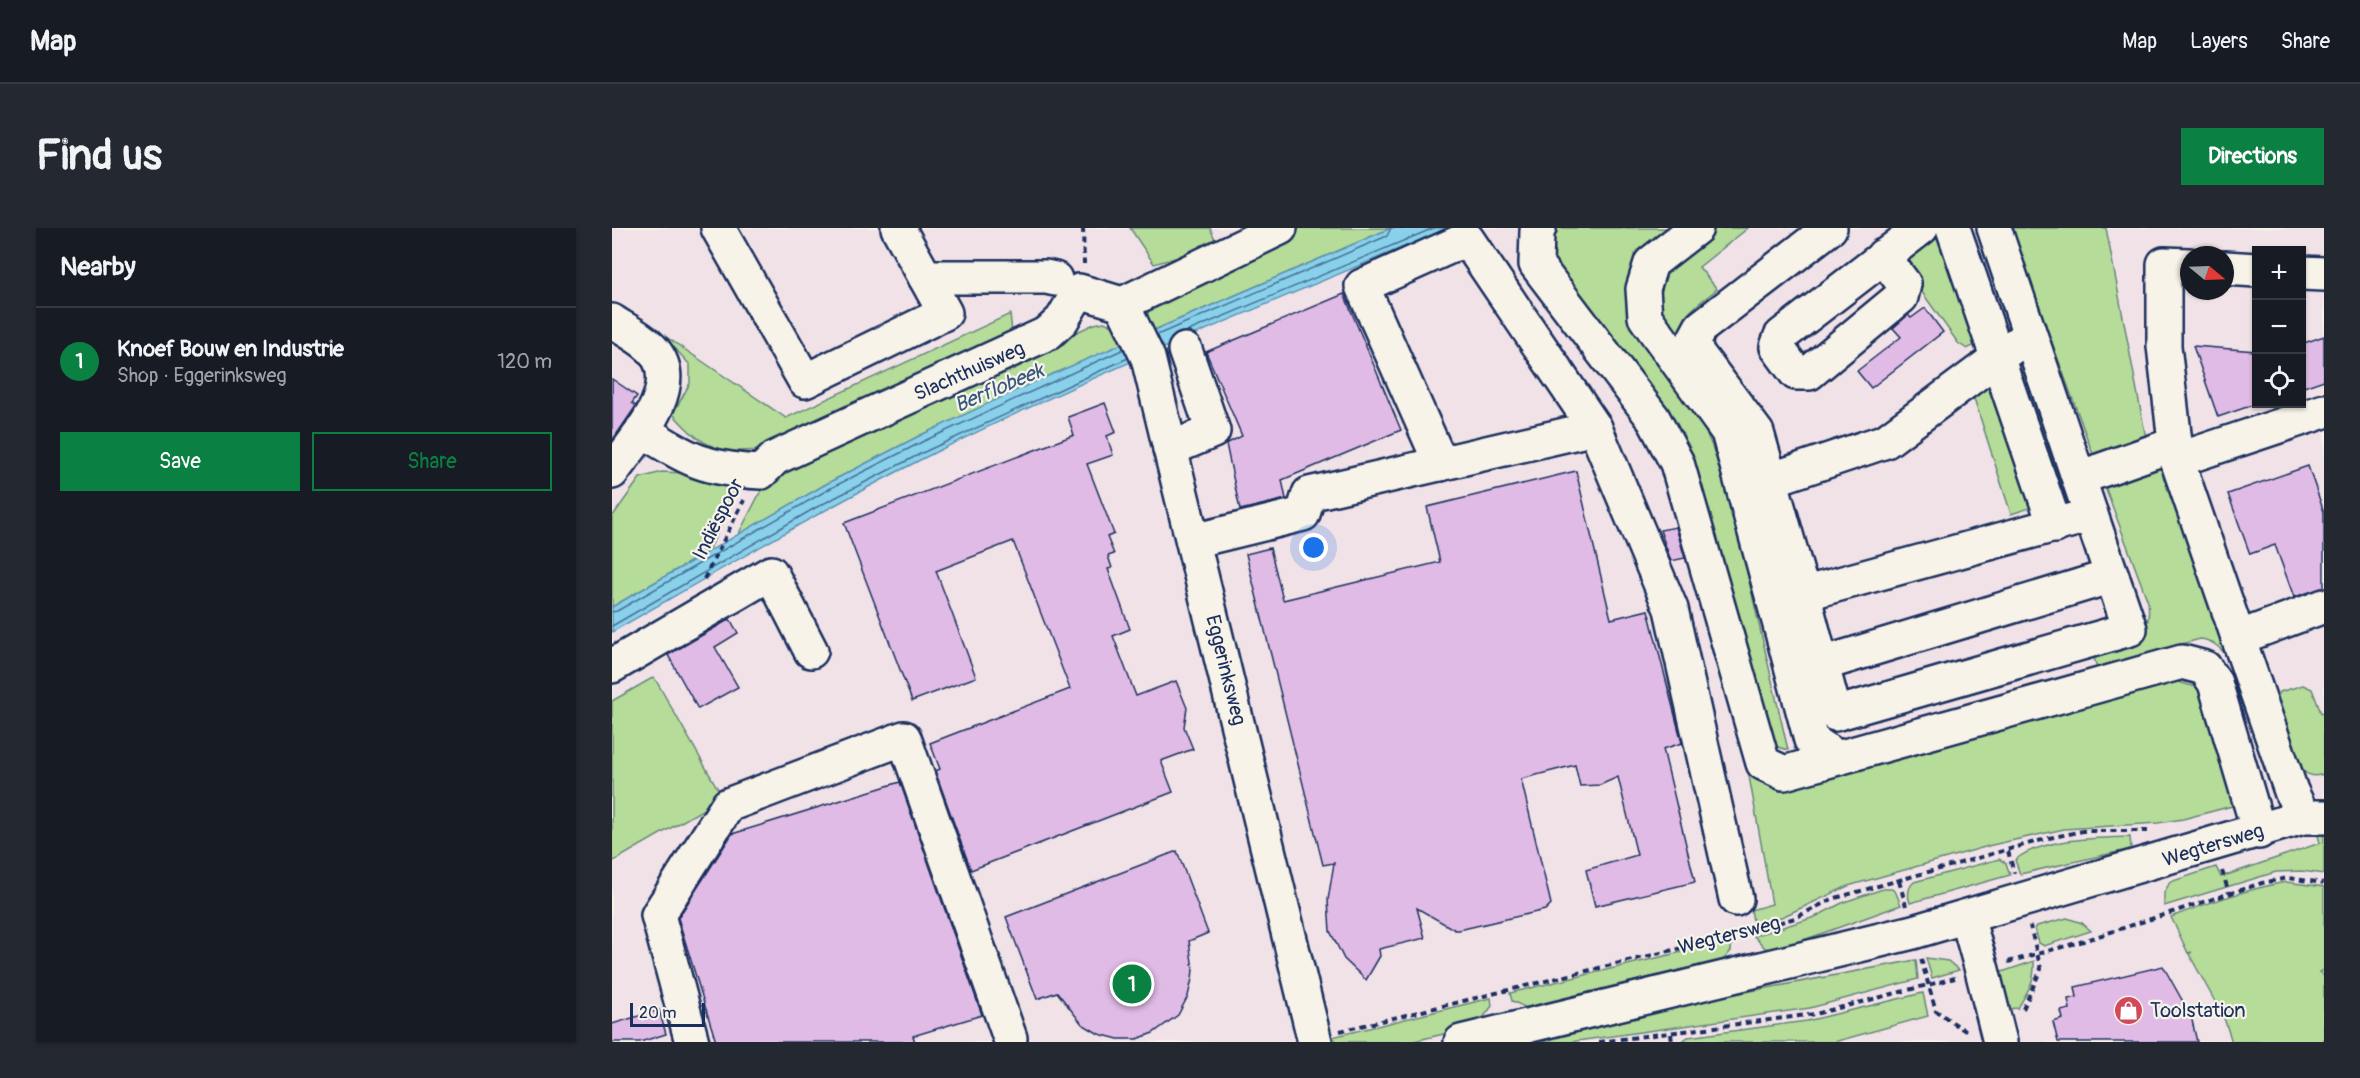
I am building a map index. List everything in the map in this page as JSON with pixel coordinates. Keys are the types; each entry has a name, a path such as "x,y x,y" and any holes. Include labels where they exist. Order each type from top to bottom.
{"street":[{"path":"718,228 805,381 945,313 898,228"},
{"path":"925,277 1046,277 1067,285 1135,331 1280,228"},
{"path":"1539,228 1536,264 1653,418 1677,463 1763,763 1784,773 2182,662 2205,668 2215,683 2259,832"},
{"path":"1696,228 1651,263 1643,289 1646,317 1728,432 1811,740 1836,757"},
{"path":"1830,228 1701,327 1694,340 1697,353 1757,433 1835,714 2130,629 2032,334 1994,228"},
{"path":"1883,256 1921,228"},
{"path":"1953,228 2055,525"},
{"path":"1441,464 1362,286 1467,239 1595,428 1671,609 1736,899"},
{"path":"2180,265 2164,264 2164,346 2176,452 2291,791 2317,812"},
{"path":"2234,269 2252,270"},
{"path":"2306,273 2324,274"},
{"name":"Slachthuisweg","path":"761,472 775,458 1048,333 1062,320 1067,285"},
{"path":"612,321 652,348 666,376 663,395 642,430 612,472"},
{"name":"Eggerinksweg","path":"1135,331 1170,449 1315,1040"},
{"path":"1770,480 1886,441 2032,334"},
{"path":"1170,449 1213,431 1185,350"},
{"path":"2079,478 2324,411"},
{"path":"1193,541 1303,514 1309,494 1595,428"},
{"path":"642,430 682,456 698,463 722,469 761,472"},
{"path":"1803,594 2091,515"},
{"path":"612,666 771,573 812,651"},
{"path":"1822,664 2112,576"},
{"path":"2238,638 2324,606"},
{"path":"692,1042 658,915 728,805 904,738 1010,1038"},
{"name":"Wegtersweg","path":"1461,1042 1773,967 1966,917 2259,832 2317,812"},
{"path":"1966,917 2000,1042"}],"path":[{"path":"1067,285 1085,252 1083,228"},
{"name":"Indiëspoor","path":"703,581 761,472"},
{"name":"Wegtersweg","path":"1315,1040 1743,933 1795,918 1832,899 2049,838 2083,831 2159,830"},
{"path":"2225,868 2222,870 2229,893"},
{"path":"1599,1042 1815,1014 2080,942 2262,883 2288,878 2324,883"},
{"path":"2022,1015 2023,1005 2041,969 2038,952"},
{"path":"1928,984 1936,1011 1967,1031 1970,1042"},
{"path":"1671,1034 1672,1042"}],"shaded area":[{"path":"612,228 2324,228 2324,1042 612,1042"}],"green space":[{"path":"1130,228 1210,228 1218,246 1154,264"},
{"path":"1300,228 1391,228 1152,331 1147,321 1149,306"},
{"path":"1556,228 1683,228 1643,260 1696,411 1712,446 1730,499 1788,750 1771,745 1681,446 1557,273 1550,250"},
{"path":"1711,228 1748,228 1699,267 1717,289 1694,307 1685,319 1682,326 1682,347 1664,326 1657,313 1655,299 1658,286 1663,274 1680,254"},
{"path":"2010,228 2106,228 2146,438 2094,457"},
{"path":"1940,236 1986,340 1967,349 1958,343 1902,264 1931,237"},
{"path":"1010,314 1012,332 771,449 740,451 716,448 695,436 673,414 690,383 690,365 662,334 786,418"},
{"path":"1104,322 1113,326 1127,342 921,435 828,483 738,535 772,474 1094,324"},
{"path":"2030,370 2074,494 2060,499 2016,377"},
{"path":"2002,384 2042,504 2011,514 1973,395 1986,386"},
{"path":"2159,460 2227,656 2215,644 2200,639 2097,667 2094,658 2127,647 2142,636 2148,616 2148,602 2103,481"},
{"path":"662,472 686,473 740,483 709,551 612,607 612,517 640,478"},
{"path":"654,677 723,798 612,862 612,701"},
{"path":"2170,680 2204,689 2237,795 2232,806 2183,819 2158,823 2064,829 1992,845 1848,886 1784,916 1754,926 1751,910 1772,904 1747,765"},
{"path":"2303,685 2312,689 2321,713 2324,712 2324,774 2316,776 2304,772 2298,766 2277,704 2280,692"},
{"path":"2324,829 2324,874 2301,871 2276,872 2164,906 2164,893 2170,882 2216,867 2221,877 2320,843 2317,832"},
{"path":"2130,837 2131,849 2020,874 2015,860 2026,853 2054,843"},
{"path":"1999,859 2006,863 2010,875 1910,903 1910,886 1914,882"},
{"path":"2286,882 2324,887 2324,970 2319,972 2324,976 2324,1042 2232,1042 2224,1018 2189,954 2192,952 2188,953 2171,917 2242,892"},
{"path":"1883,889 1892,889 1901,905 1776,950 1765,948 1754,936 1815,917 1844,902"},
{"path":"2067,918 2082,923 2091,931 2044,946 2039,943 2035,929 2037,926"},
{"path":"1732,940 1731,951 1718,966 1533,1011 1512,1001 1510,993"},
{"path":"1926,958 1948,961 1959,970 1932,978"},
{"path":"1916,960 1918,979 1810,1008 1570,1042 1541,1042 1683,1004"},
{"path":"2034,961 2032,981 2025,996 2018,1008 2007,1009 1999,973"},
{"path":"1923,993 1928,1016 1834,1042 1681,1042 1688,1037 1807,1021"},
{"path":"1491,998 1492,1006 1477,1026 1410,1042 1338,1042 1332,1037"}],"water":[{"path":"1391,228 1449,228 1184,339 987,427 843,501 612,632 612,607 828,483 921,435 1034,382"}],"building":[{"path":"1344,294 1401,430 1282,480 1286,499 1240,510 1226,444 1242,436 1206,352"},
{"path":"1925,308 1943,332 1871,388 1857,371 1901,337 1893,328 1908,315 1911,318"},
{"path":"2324,336 2324,380 2306,386 2306,354 2306,342"},
{"path":"2193,346 2252,351 2252,405 2218,417"},
{"path":"612,379 637,396 632,403 636,406 612,441"},
{"path":"1105,403 1116,432 1107,436 1113,455 1087,464 1114,534 1107,537 1114,554 1108,556 1112,568 1108,569 1130,629 1113,636 1136,696 1176,681 1187,708 1184,727 1193,749 1161,761 1173,792 971,870 935,771 940,769 930,743 1070,689 1013,541 936,571 976,677 912,701 844,523 1074,435 1068,417"},
{"path":"2308,466 2324,512 2324,588 2294,597 2275,545 2250,554 2228,494"},
{"path":"1576,471 1611,619 1648,610 1682,743 1663,749 1695,882 1595,906 1586,870 1637,855 1618,777 1600,785 1580,786 1575,765 1521,779 1551,904 1545,910 1459,930 1455,930 1417,908 1425,938 1379,949 1380,956 1366,980 1344,959 1330,931 1328,900 1334,863 1323,865 1246,554 1270,548 1283,600 1440,562 1427,507"},
{"path":"1676,527 1685,558 1671,561 1660,530"},
{"path":"730,619 738,633 715,647 738,687 698,709 668,655"},
{"path":"900,782 982,1015 913,1036 915,1042 716,1042 678,918 732,834"},
{"path":"1177,851 1208,933 1189,941 1192,979 1188,996 1178,1015 1153,1033 1137,1039 1118,1039 1099,1034 1082,1024 1057,992 1037,999 1006,917"},
{"path":"2163,966 2191,1016 2197,1042 2058,1042 2053,1022 2063,1019 2061,1011 2070,1009 2068,999 2077,997 2075,987"},
{"path":"659,1010 666,1034 640,1042 612,1042 612,1024"}],"place":[{"name":"Knoef Bouw en Industrie","path":"1132,984"},
{"name":"Toolstation","path":"2129,1010"}],"water label":[{"name":"Berflobeek","path":"999,388"}]}
